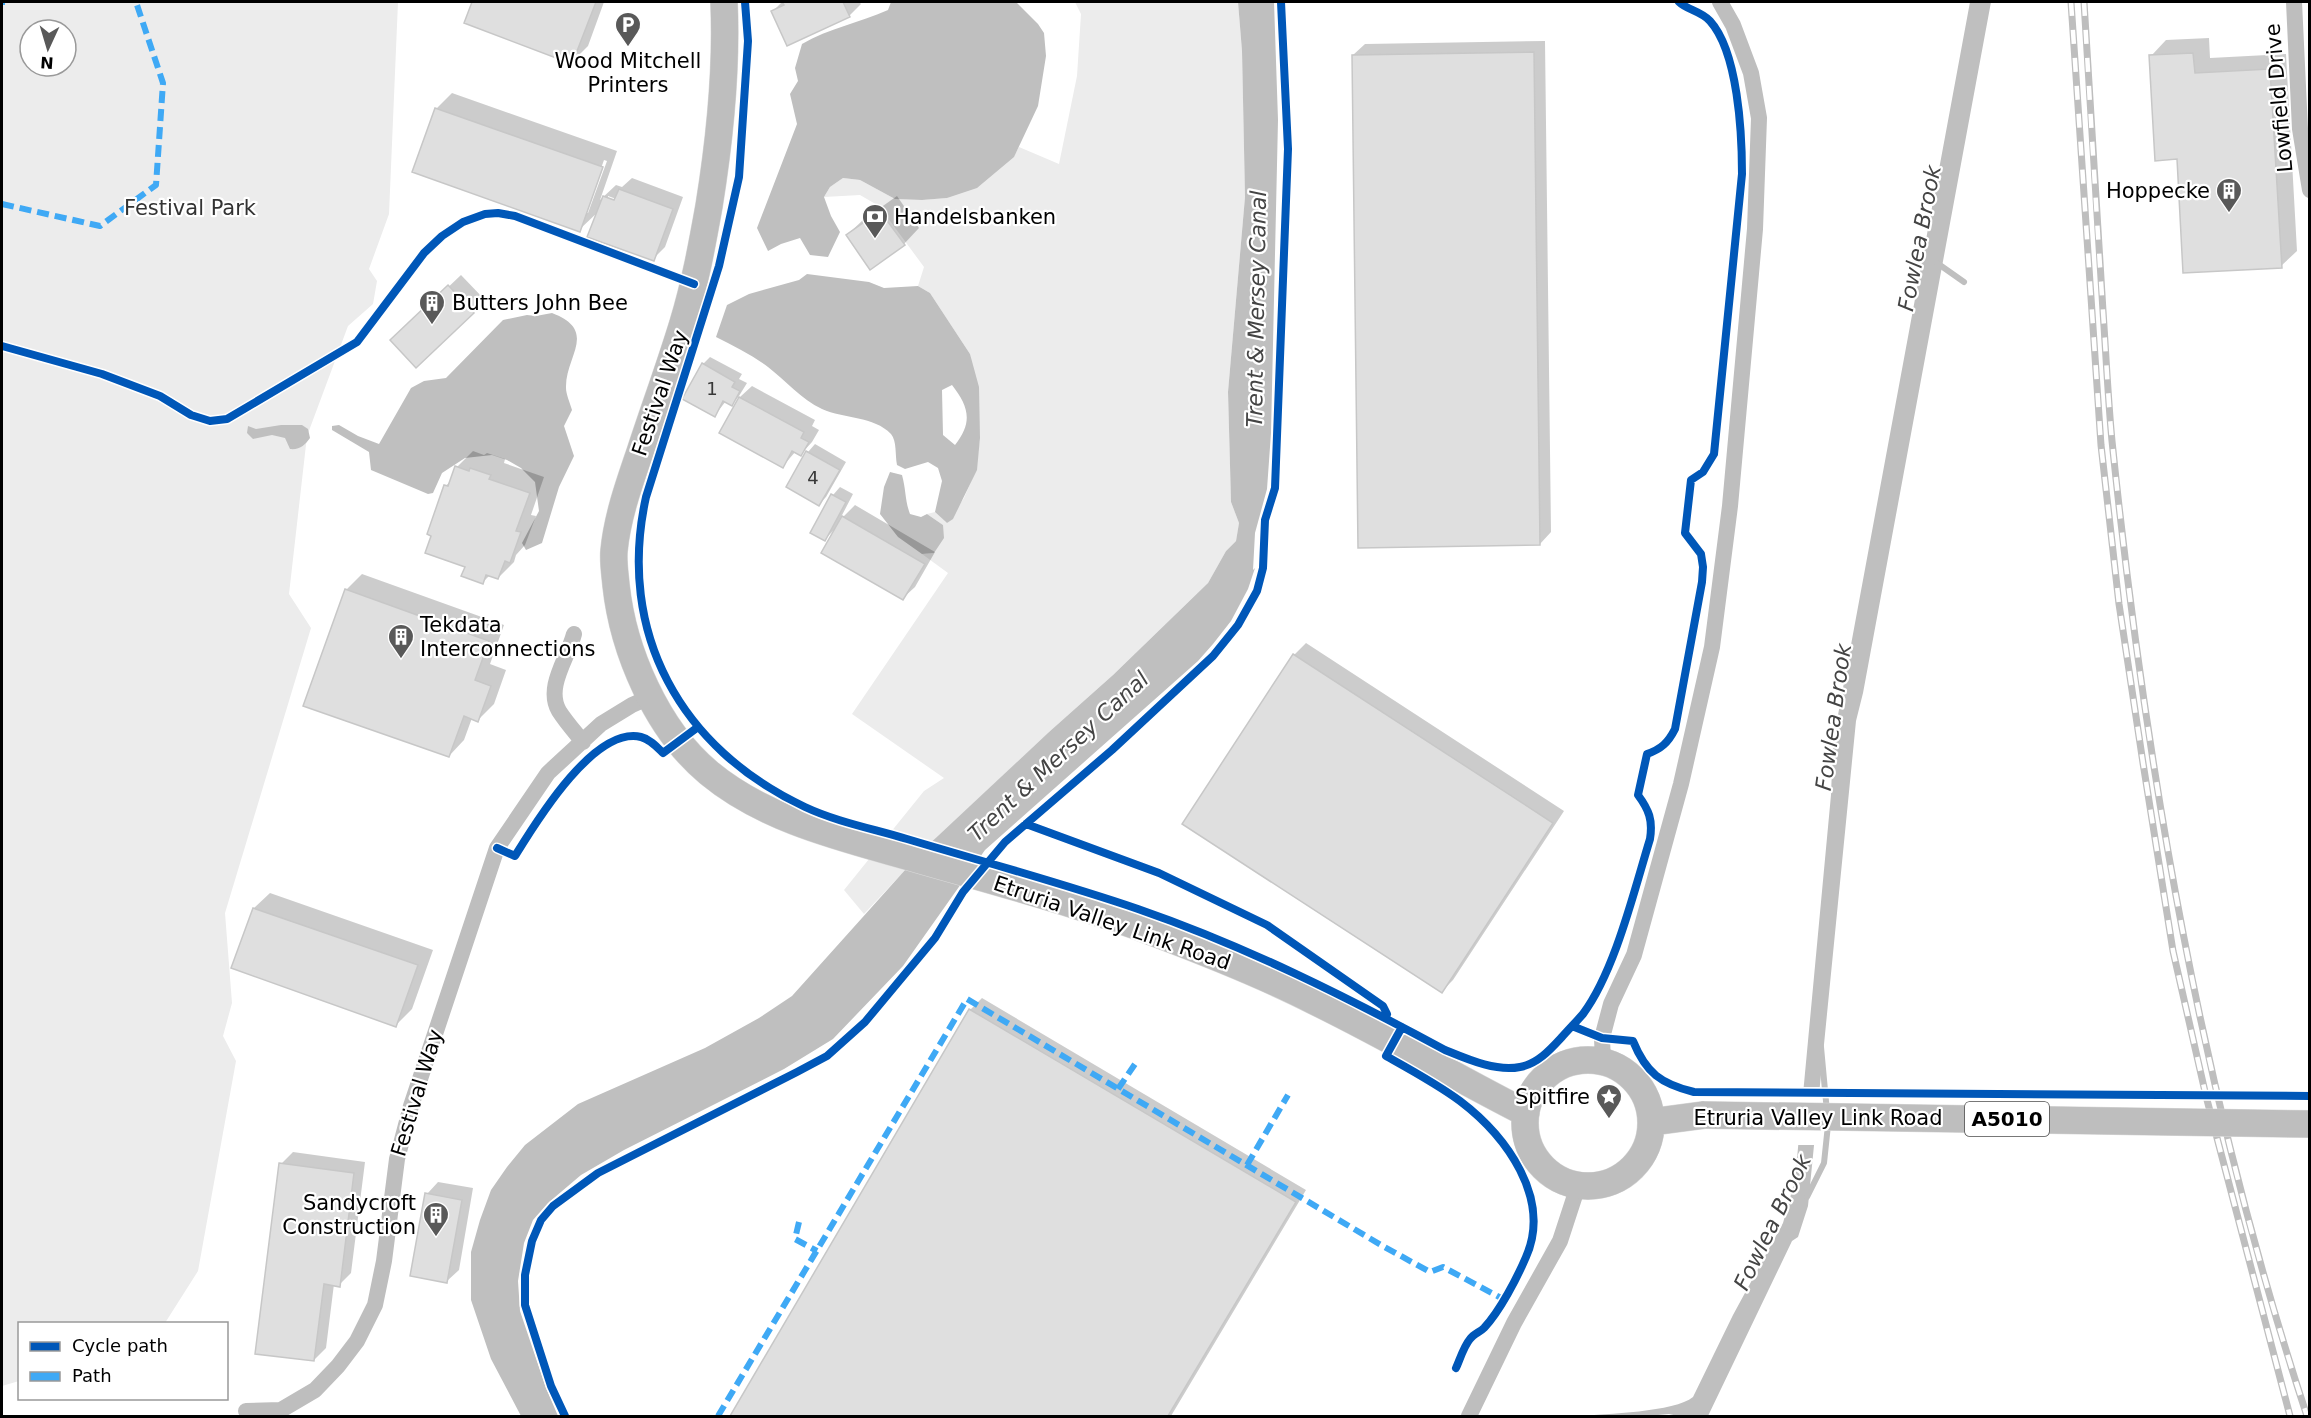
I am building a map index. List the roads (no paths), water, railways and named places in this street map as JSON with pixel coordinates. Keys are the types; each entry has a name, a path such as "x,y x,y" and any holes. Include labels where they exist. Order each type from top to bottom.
{"main road":[{"name":"Festival Way","path":"650,697 634,664 621,620 613,554 626,491 684,321 702,248 721,122 725,40 724,2"},
{"name":"Etruria Valley Link Road","path":"650,697 671,730 705,770 734,791 788,818 819,831 1008,885 1153,932 1243,968 1371,1030 1486,1094 1526,1113"},
{"path":"1582,1060 1603,1062 1622,1070 1638,1084 1648,1102 1651,1122 1649,1141 1641,1157 1630,1171 1614,1181 1596,1186 1578,1186 1559,1179 1543,1168 1532,1151 1526,1133 1526,1113 1532,1093 1545,1077 1562,1066 1582,1060"},
{"name":"Etruria Valley Link Road","path":"1651,1122 1704,1115 2310,1124"}],"street":[{"path":"1603,1062 1602,1038 1611,1004 1634,955 1681,784 1712,647 1730,507 1755,229 1759,118 1751,73 1733,25 1720,2"},
{"name":"Lowfield Drive","path":"2294,2 2300,129 2310,190"},
{"path":"574,634 555,685 555,698 559,710 583,742"},
{"name":"Festival Way","path":"246,1411 282,1410 315,1389 338,1366 357,1341 375,1305 384,1261 396,1159 411,1106 497,848 548,773 602,724 632,705 650,697"},
{"path":"1469,1416 1514,1323 1560,1241 1578,1186"}],"water":[{"path":"891,2 1016,2 1038,24 1044,33 1046,56 1038,106 1014,157 977,188 947,198 895,199 860,180 843,178 830,187 824,197 840,232 828,257 810,255 800,238 768,251 757,228 797,124 790,94 798,81 795,68 802,44 888,10"},
{"name":"Trent & Mersey Canal","path":"1238,2 1274,2 1278,120 1271,433 1267,489 1255,533 1253,570 1255,568 1248,589 1231,621 1198,661 985,850 903,966 833,1039 784,1069 624,1150 581,1175 548,1203 533,1220 524,1243 518,1281 520,1311 558,1416 521,1416 491,1359 471,1300 471,1252 491,1190 507,1167 525,1145 578,1104 705,1048 759,1018 792,996 923,850 1113,675 1208,583 1226,551 1236,541 1239,523 1231,502 1228,392 1245,197 1242,51"},
{"path":"1970,2 1991,2 1856,721 1808,1206 1798,1237 1792,1241 1708,1416 1669,1414 1579,1416 1656,1409 1684,1402 1693,1397 1733,1315 1783,1223 1795,1180 1831,795 1833,742"},
{"path":"807,274 869,282 884,288 918,286 930,293 970,354 979,387 980,438 977,470 953,519 947,523 935,512 942,481 938,468 928,462 905,469 897,465 894,440 884,428 814,405 775,372 716,337 727,305 749,294 799,280","holes":["952,385 962,400 967,415 965,429 955,445 943,435 942,390"]},
{"path":"552,313 566,320 574,328 577,336 566,388 572,410 564,426 574,456 559,487 542,543 526,550 522,543 539,511 535,482 521,468 507,460 492,455 465,458 442,473 433,493 428,494 371,470 369,452 332,430 332,426 339,425 379,444 411,388 424,381 446,378 503,320"},
{"path":"281,425 302,425 308,429 310,438 297,449 290,449 285,438 272,435 253,439 247,433 248,426 256,429"},
{"path":"890,472 902,475 910,514 921,517 927,514 943,525 944,538 934,553 922,554 898,537 880,514 884,487"}],"waterway":[{"path":"1937,263 1964,282"},
{"name":"Fowlea Brook","path":"1821,1047 1827,1112"},
{"name":"Fowlea Brook","path":"1807,1197 1824,1163 1828,1125"}],"railway":[{"path":"2071,2 2101,445 2119,604 2143,763 2173,951 2206,1096 2290,1416"},
{"path":"2084,2 2112,441 2142,688 2161,811 2183,934 2237,1177 2270,1297 2307,1416"}],"place":[{"name":"Wood Mitchell Printers","path":"628,48"},
{"name":"Hoppecke","path":"2229,214"},
{"name":"Handelsbanken","path":"875,240"},
{"name":"Butters John Bee","path":"432,326"},
{"name":"Tekdata Interconnections","path":"401,660"},
{"name":"Spitfire","path":"1609,1120"},
{"name":"Sandycroft Construction","path":"436,1238"}],"park label":[{"name":"Festival Park","path":"190,208"}]}
